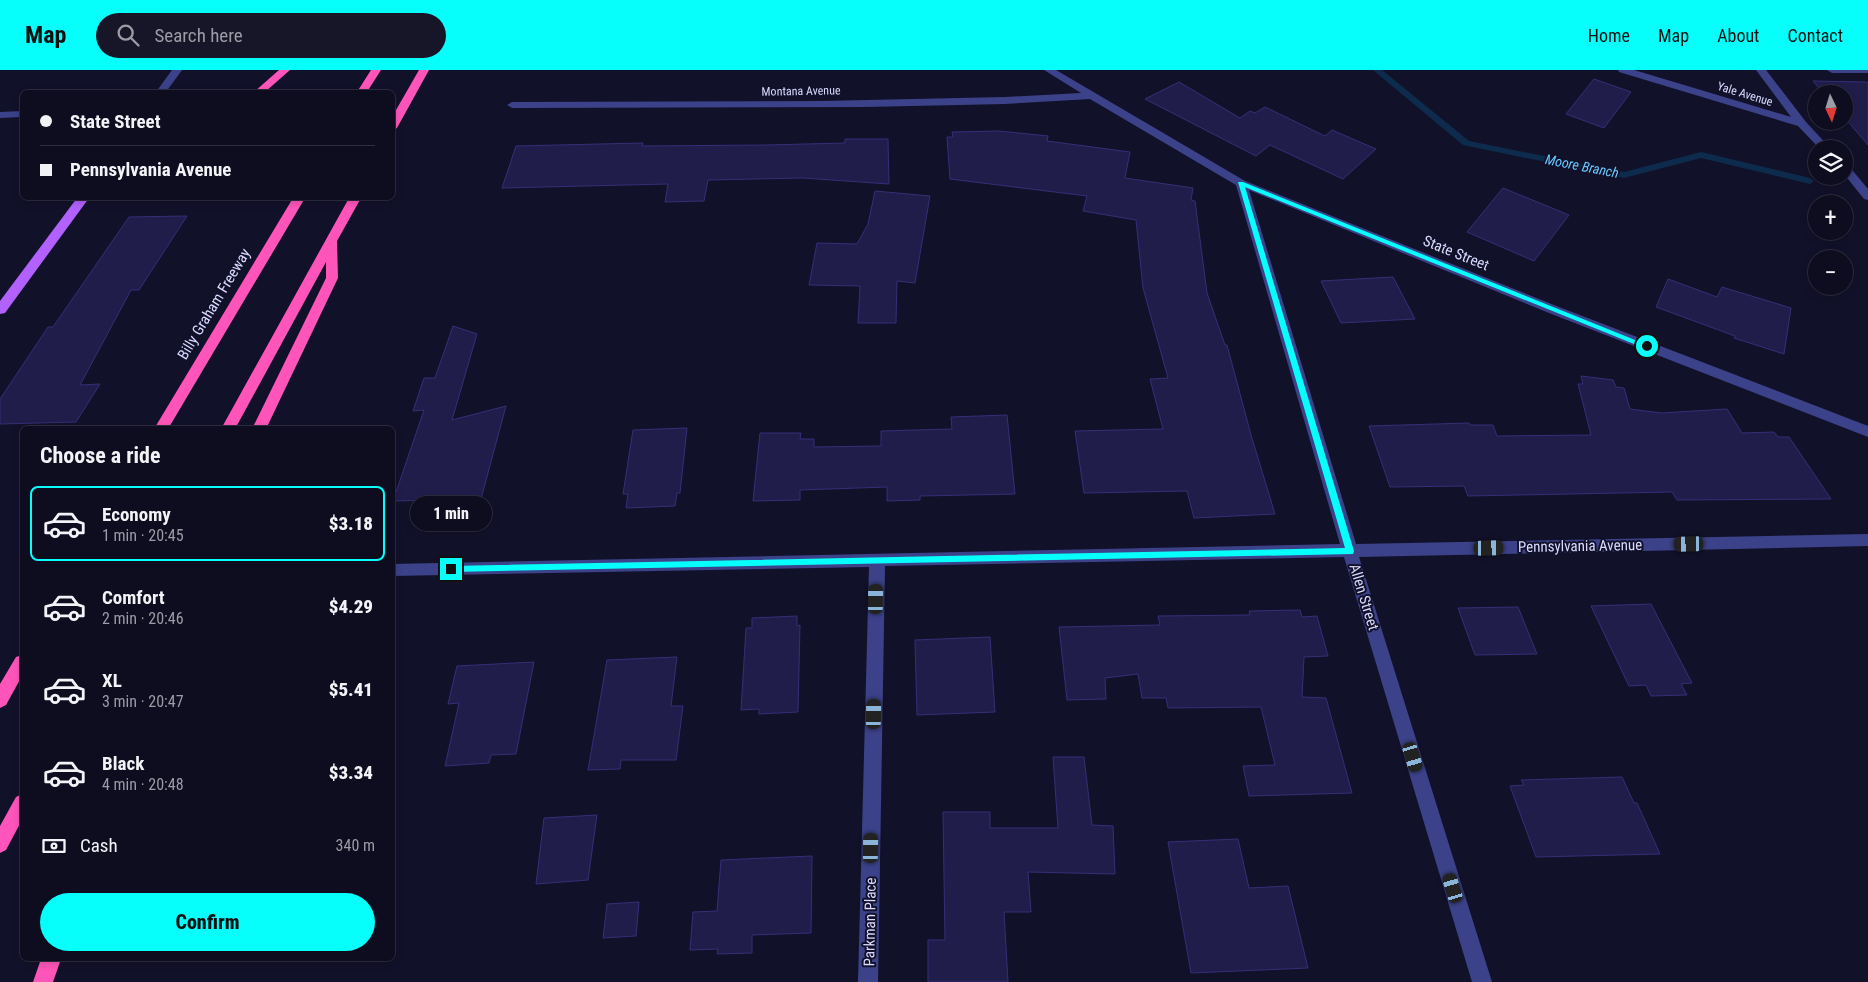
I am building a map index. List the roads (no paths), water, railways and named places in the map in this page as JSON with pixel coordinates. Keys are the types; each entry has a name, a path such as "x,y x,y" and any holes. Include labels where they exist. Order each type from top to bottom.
{"highway":[{"path":"261,90 285,70"},
{"path":"363,90 376,70"},
{"path":"395,123 424,70"},
{"name":"Billy Graham Freeway","path":"163,426 298,200"},
{"path":"230,426 353,200"},
{"path":"260,426 332,278 332,238"},
{"path":"0,700 20,665"},
{"path":"0,844 20,807"},
{"path":"43,982 50,961"}],"main road":[{"path":"0,310 82,200"}],"street":[{"path":"162,90 177,70"},
{"name":"State Street","path":"1049,70 1089,96 1240,183 1554,310 1868,432"},
{"name":"Yale Avenue","path":"1623,70 1802,124"},
{"path":"1761,70 1802,124 1817,140"},
{"path":"1832,70 1868,70"},
{"name":"Montana Avenue","path":"512,105 860,104 1034,101 1089,96"},
{"path":"0,115 20,114"},
{"path":"1853,178 1868,196"},
{"name":"Allen Street","path":"1240,183 1482,982"},
{"name":"Pennsylvania Avenue","path":"395,570 1868,540"},
{"name":"Parkman Place","path":"868,982 877,561"}],"waterway":[{"name":"Moore Branch","path":"1377,70 1466,143 1624,175 1701,155 1808,181"}]}
